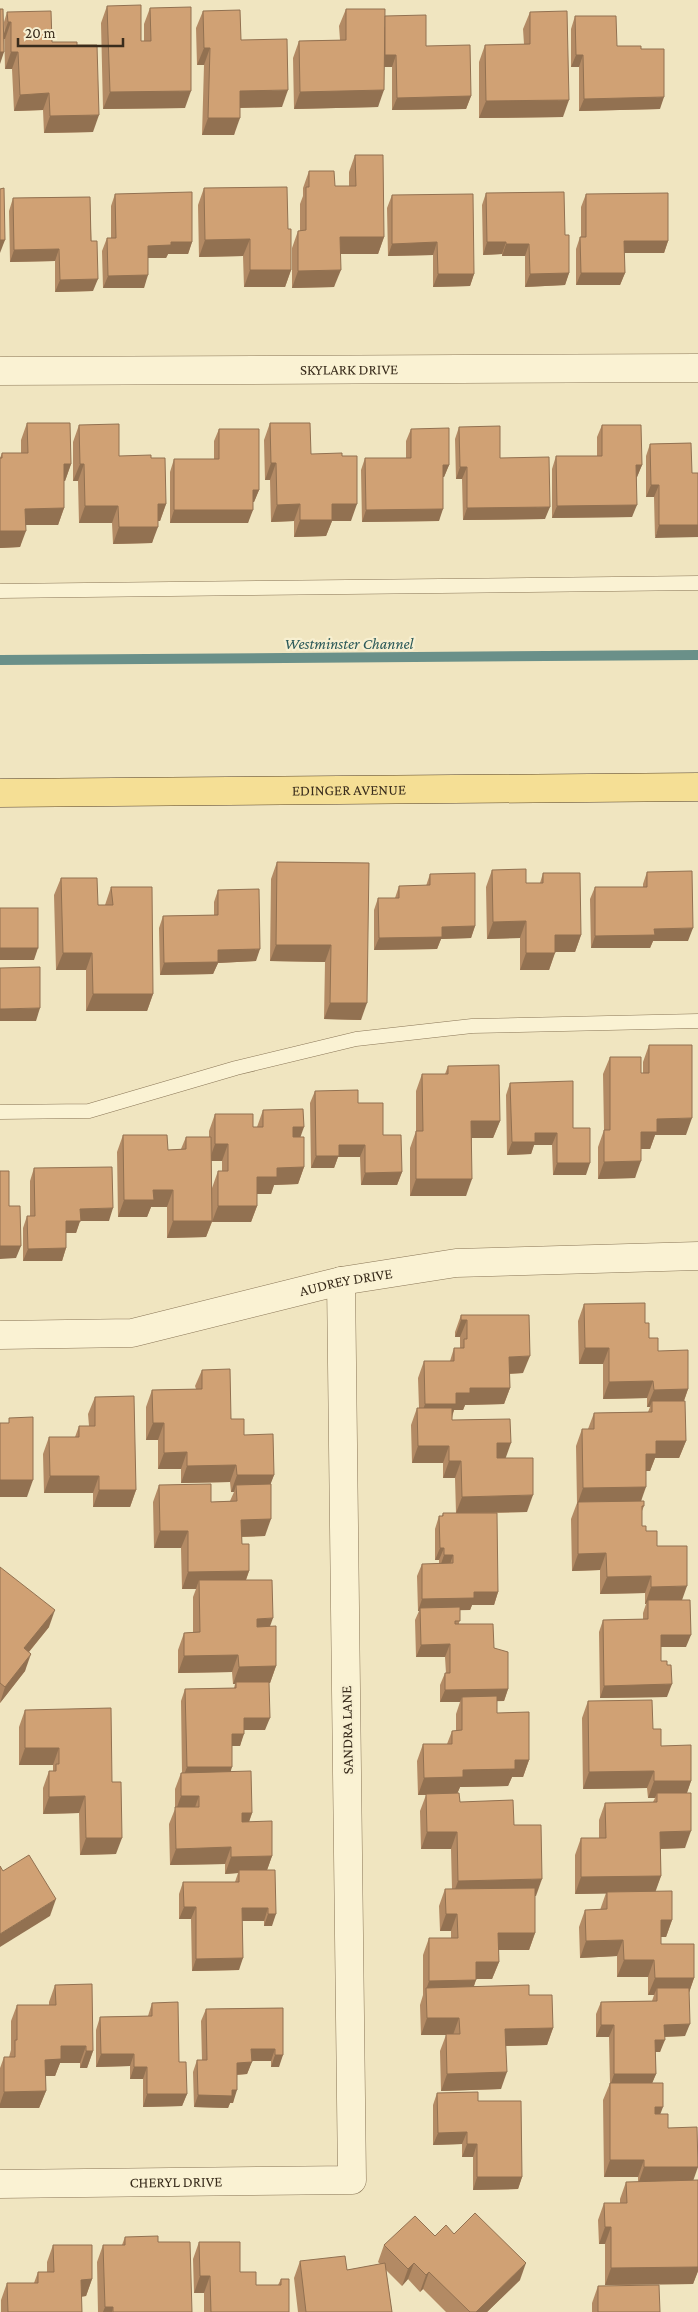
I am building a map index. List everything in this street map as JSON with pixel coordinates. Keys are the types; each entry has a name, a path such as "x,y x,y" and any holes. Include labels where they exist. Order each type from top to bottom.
{"main road":[{"name":"EDINGER AVENUE","path":"0,793 698,787"}],"street":[{"name":"SKYLARK DRIVE","path":"0,370 698,368"},
{"name":"AUDREY DRIVE","path":"0,1336 132,1333 341,1281 456,1263 698,1256"},
{"name":"SANDRA LANE","path":"341,1281 352,2180"},
{"name":"CHERYL DRIVE","path":"0,2184 352,2180"}],"lane":[{"path":"0,591 698,583"},
{"path":"0,1112 89,1111 236,1068 356,1039 472,1026 698,1021"}],"building":[{"path":"141,5 141,41 151,41 150,8 191,7 191,91 110,92 107,6"},
{"path":"0,9 3,9 4,52 0,52"},
{"path":"346,9 385,9 384,90 300,92 299,41 346,40"},
{"path":"240,10 241,40 287,39 288,90 240,91 240,118 208,118 210,48 204,48 203,11"},
{"path":"51,11 52,42 77,42 77,45 97,45 99,115 50,116 49,93 20,95 18,52 11,52 11,22 8,22 7,12"},
{"path":"567,11 569,100 486,101 485,45 530,44 530,12"},
{"path":"426,15 426,46 470,45 471,96 397,98 396,55 385,55 385,16"},
{"path":"575,16 616,16 617,46 641,46 641,49 664,49 664,97 584,99 583,55 576,55"},
{"path":"355,155 383,155 384,237 340,237 341,270 298,271 298,231 306,230 306,187 309,187 309,171 334,171 335,186 356,186"},
{"path":"287,187 288,229 291,229 291,270 250,270 250,239 205,240 204,188"},
{"path":"4,188 5,240 0,240 0,189"},
{"path":"192,192 192,242 171,242 171,245 148,246 148,275 108,276 107,238 116,238 115,194"},
{"path":"564,192 565,235 569,235 569,273 530,274 529,244 487,242 486,193"},
{"path":"668,193 668,241 624,241 625,273 581,273 580,237 586,237 586,194"},
{"path":"473,194 474,274 438,274 437,242 392,244 392,195"},
{"path":"90,197 91,241 97,241 98,279 60,280 59,249 14,250 13,198"},
{"path":"27,423 70,423 71,464 64,464 64,508 25,509 26,531 0,531 0,458 2,458 2,453 28,453"},
{"path":"270,423 310,423 311,454 342,453 342,456 357,456 357,504 332,504 332,520 300,520 300,504 277,505 276,463 271,463"},
{"path":"119,424 119,456 151,455 151,458 165,458 166,504 158,504 158,527 119,527 118,506 85,506 84,464 80,464 79,425"},
{"path":"602,425 641,425 642,465 636,465 637,505 557,506 556,456 602,456"},
{"path":"500,426 500,458 549,457 550,507 467,508 467,467 460,467 459,427"},
{"path":"449,428 449,465 443,465 443,509 366,510 365,458 411,458 411,429"},
{"path":"219,429 259,429 259,490 253,490 253,510 174,510 174,459 219,459"},
{"path":"691,443 692,473 698,473 698,525 659,525 659,485 651,485 650,444"},
{"path":"277,862 369,863 367,1003 330,1003 331,945 276,945"},
{"path":"526,869 526,883 543,883 543,873 580,873 581,935 555,935 555,953 526,953 526,921 493,922 492,870"},
{"path":"692,871 693,928 654,929 655,935 595,936 595,887 647,887 647,872"},
{"path":"475,873 475,926 442,927 442,937 379,938 378,898 399,898 399,886 430,885 430,874"},
{"path":"61,878 97,878 98,905 113,905 111,887 152,887 153,994 93,994 92,953 63,953"},
{"path":"259,889 260,949 218,950 218,962 164,963 163,916 218,915 218,890"},
{"path":"0,908 38,908 38,948 0,948"},
{"path":"40,967 40,1008 0,1009 0,968"},
{"path":"649,1045 692,1045 692,1118 657,1119 657,1132 641,1132 641,1161 604,1162 604,1130 610,1130 610,1057 641,1057 641,1073 649,1073"},
{"path":"499,1065 500,1121 471,1121 472,1179 416,1179 416,1131 423,1131 422,1074 448,1074 448,1066"},
{"path":"573,1081 573,1128 590,1128 590,1163 557,1163 557,1133 535,1133 535,1142 512,1142 510,1083"},
{"path":"358,1090 358,1103 383,1103 383,1135 401,1135 402,1172 365,1173 365,1145 339,1145 339,1156 316,1156 315,1091"},
{"path":"303,1109 304,1127 293,1127 293,1137 304,1137 304,1167 277,1168 277,1177 257,1177 257,1206 218,1206 218,1171 228,1171 228,1144 215,1144 215,1114 253,1114 253,1127 263,1127 263,1110"},
{"path":"123,1135 167,1135 168,1150 186,1149 186,1137 211,1137 212,1221 173,1221 173,1190 153,1190 154,1200 124,1200"},
{"path":"112,1167 113,1208 80,1209 81,1221 66,1221 66,1248 28,1249 27,1216 35,1216 34,1168"},
{"path":"0,1171 9,1171 9,1206 20,1206 21,1246 0,1246"},
{"path":"645,1303 645,1323 649,1323 649,1338 658,1338 658,1351 688,1350 688,1389 654,1390 653,1381 609,1382 609,1348 585,1348 584,1304"},
{"path":"461,1315 529,1315 530,1356 509,1357 510,1388 470,1388 470,1393 456,1393 456,1404 425,1404 424,1361 454,1361 454,1348 464,1348 464,1339 467,1339 467,1320 461,1320"},
{"path":"230,1369 231,1419 244,1419 244,1435 273,1434 274,1475 237,1475 236,1465 187,1466 187,1452 164,1453 164,1423 153,1423 152,1390 202,1389 202,1370"},
{"path":"134,1396 136,1490 99,1490 99,1476 50,1476 49,1437 79,1437 79,1426 95,1426 95,1397"},
{"path":"652,1401 685,1401 686,1441 656,1441 656,1454 646,1454 646,1487 583,1488 582,1429 594,1429 594,1413 652,1412"},
{"path":"417,1408 452,1408 452,1420 510,1419 511,1443 497,1443 497,1458 533,1458 533,1495 462,1497 461,1461 449,1461 449,1446 418,1446"},
{"path":"33,1417 33,1480 0,1480 0,1423 9,1423 9,1418"},
{"path":"211,1484 211,1502 237,1501 236,1485 271,1484 271,1519 241,1520 242,1544 249,1544 249,1571 188,1572 188,1531 160,1531 159,1485"},
{"path":"644,1501 644,1506 642,1506 642,1526 646,1526 646,1531 657,1531 657,1546 687,1546 687,1586 651,1587 651,1576 607,1577 606,1553 578,1554 578,1502"},
{"path":"443,1513 497,1513 498,1592 474,1592 474,1598 422,1599 422,1564 453,1563 453,1555 444,1555 444,1548 440,1548 439,1516 443,1516"},
{"path":"0,1567 55,1610 24,1648 31,1654 5,1687 0,1683"},
{"path":"199,1580 272,1580 273,1618 257,1619 257,1627 276,1626 276,1666 239,1667 238,1655 184,1656 184,1633 200,1632"},
{"path":"648,1600 690,1600 691,1635 661,1635 661,1661 667,1661 667,1665 671,1665 672,1684 604,1686 603,1620 648,1619"},
{"path":"460,1607 460,1621 455,1621 455,1624 493,1624 494,1648 508,1652 508,1689 445,1690 445,1673 450,1673 450,1644 421,1645 420,1608"},
{"path":"236,1682 269,1682 270,1718 244,1718 244,1734 232,1734 232,1767 187,1767 185,1689 236,1688"},
{"path":"497,1696 497,1713 529,1712 529,1760 515,1760 515,1769 463,1770 463,1777 424,1778 423,1744 452,1744 452,1731 462,1730 462,1697"},
{"path":"652,1700 653,1729 661,1729 661,1746 691,1745 691,1781 654,1781 654,1771 589,1772 588,1701"},
{"path":"111,1708 112,1782 121,1782 122,1838 86,1838 85,1796 49,1797 49,1771 56,1771 56,1764 59,1764 59,1748 25,1748 25,1710"},
{"path":"251,1771 252,1813 242,1813 242,1822 272,1821 272,1856 231,1857 231,1847 176,1849 175,1807 199,1807 199,1796 181,1796 181,1773"},
{"path":"459,1793 460,1802 513,1800 514,1825 541,1825 542,1879 458,1881 457,1832 427,1832 426,1794"},
{"path":"657,1793 691,1793 691,1831 660,1832 661,1876 581,1877 581,1838 606,1838 605,1803 657,1802"},
{"path":"29,1855 56,1899 0,1934 0,1866 3,1871"},
{"path":"239,1870 275,1870 276,1914 268,1914 268,1908 242,1908 243,1958 196,1959 196,1907 184,1907 183,1882 239,1882"},
{"path":"535,1888 535,1933 498,1933 499,1962 476,1962 476,1980 429,1981 429,1938 458,1938 457,1914 446,1914 445,1889"},
{"path":"672,1891 672,1920 661,1920 661,1944 694,1944 694,1978 655,1978 654,1960 624,1960 623,1940 586,1941 585,1910 607,1909 607,1892"},
{"path":"92,1984 93,2051 86,2051 86,2046 61,2046 61,2059 45,2060 46,2091 4,2092 4,2057 15,2057 17,2005 56,2005 55,1985"},
{"path":"529,1985 529,1995 552,1995 553,2028 505,2029 507,2072 447,2074 446,2034 460,2034 459,2018 427,2018 426,1988"},
{"path":"657,1988 689,1988 690,2024 664,2025 665,2040 655,2040 656,2074 614,2074 614,2025 601,2025 601,2002 657,2001"},
{"path":"178,2002 179,2062 186,2062 187,2094 147,2094 147,2067 134,2067 134,2054 101,2054 100,2017 152,2016 152,2003"},
{"path":"283,2008 283,2055 275,2055 275,2049 251,2049 252,2062 237,2063 237,2090 232,2090 232,2096 198,2095 197,2060 207,2060 206,2009"},
{"path":"610,2083 663,2083 663,2107 655,2107 655,2114 668,2114 668,2128 697,2127 698,2167 644,2167 644,2160 610,2160"},
{"path":"478,2092 478,2101 521,2101 522,2177 477,2177 477,2144 467,2144 467,2132 438,2133 437,2093"},
{"path":"698,2180 698,2267 611,2268 611,2227 605,2227 604,2203 627,2203 626,2182"},
{"path":"475,2213 526,2263 476,2312 470,2312 429,2272 426,2275 414,2263 408,2269 384,2245 415,2216 435,2236 446,2225 454,2234"},
{"path":"158,2236 158,2242 190,2242 192,2312 113,2312 113,2307 105,2307 103,2245 125,2245 125,2237"},
{"path":"199,2242 240,2242 240,2272 256,2272 256,2285 281,2285 281,2279 289,2279 289,2312 211,2312 210,2276 200,2276"},
{"path":"53,2245 92,2245 92,2279 81,2280 82,2312 8,2312 7,2283 38,2283 38,2272 54,2272"},
{"path":"345,2256 347,2270 385,2263 392,2312 306,2312 300,2261"},
{"path":"659,2285 660,2312 598,2312 598,2286"}],"waterway":[{"name":"Westminster Channel","path":"0,660 698,655"}]}
